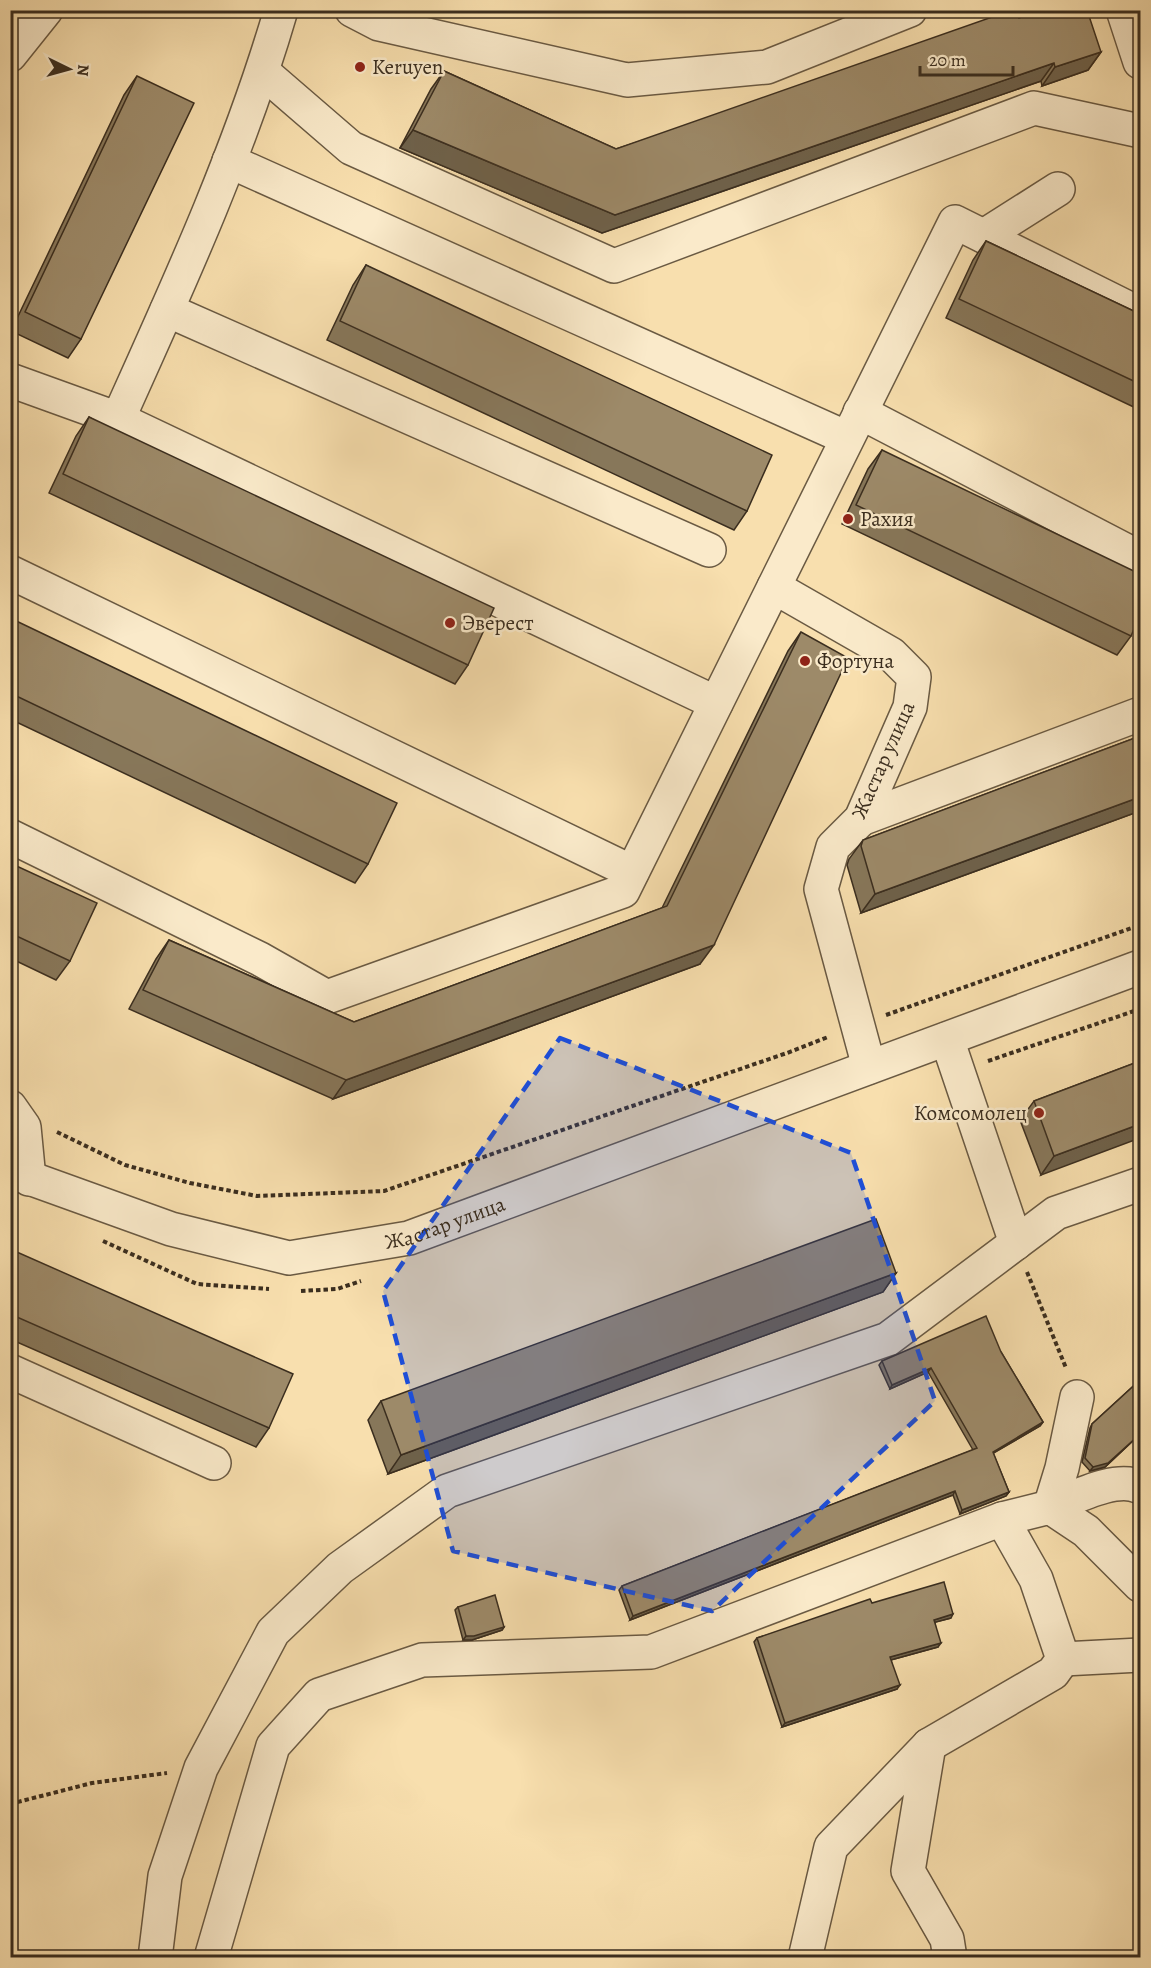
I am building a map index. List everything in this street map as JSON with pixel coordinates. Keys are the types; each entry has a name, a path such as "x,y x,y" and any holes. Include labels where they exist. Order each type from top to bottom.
{"street":[{"path":"10,55 46,10"},
{"path":"118,419 229,162 263,72 281,10"},
{"path":"352,10 379,24 627,80 767,67 910,10"},
{"path":"1123,10 1140,62"},
{"path":"263,72 351,148 614,266 1034,108 1140,131"},
{"path":"229,162 854,425 1140,558"},
{"path":"984,236 1058,189"},
{"path":"10,836 260,959 327,997 623,891 955,222 1140,314"},
{"path":"167,310 708,550"},
{"path":"10,380 118,419 716,703"},
{"path":"10,572 632,872"},
{"name":"Жастар улица","path":"774,587 891,654 914,677 910,707 861,819 832,847 820,889 869,1067"},
{"path":"861,819 1140,714"},
{"name":"Жастар улица","path":"20,1175 171,1229 289,1258 409,1238 1140,967"},
{"path":"947,1039 1016,1243"},
{"path":"12,1109 24,1127 20,1175"},
{"path":"155,1958 165,1876 201,1768 273,1632 340,1568 447,1491 888,1339 1056,1213 1140,1184"},
{"path":"10,1371 214,1463"},
{"path":"1050,1507 1062,1468 1077,1397"},
{"path":"211,1958 273,1746 319,1695 422,1660 651,1652 1002,1519 1050,1507 1110,1484 1134,1483 1140,1487"},
{"path":"1050,1507 1086,1531 1140,1584"},
{"path":"1002,1519 1036,1579 1063,1659"},
{"path":"1063,1659 1140,1655"},
{"path":"805,1958 831,1847 929,1745 1053,1673 1063,1659"},
{"path":"929,1745 908,1871 947,1939 950,1958"}],"path":[{"path":"12,1109 124,1165 190,1183 257,1196 384,1191 787,1053 857,1025 1140,925"},
{"path":"1016,1243 1077,1397"},
{"path":"10,1804 92,1783 201,1768"}],"highlighted area":[{"path":"560,1038 851,1153 935,1401 712,1611 453,1551 383,1291"}],"building":[{"path":"1016,10 1019,18 1040,10 1087,10 1101,52 1055,67 1054,63 615,215 413,130 444,71 616,149"},
{"path":"137,76 194,103 81,339 25,312"},
{"path":"986,241 1140,314 1140,384 959,299"},
{"path":"366,265 772,455 747,511 340,321"},
{"path":"89,417 494,608 468,665 63,474"},
{"path":"882,450 1140,574 1140,615 1131,636 856,505"},
{"path":"10,618 397,803 368,864 10,693"},
{"path":"801,632 848,658 714,945 346,1080 143,990 169,940 354,1022 667,906"},
{"path":"1140,736 1140,797 875,894 861,846 863,840"},
{"path":"10,863 97,903 70,961 10,933"},
{"path":"1140,1061 1140,1124 1054,1156 1034,1101"},
{"path":"876,1219 896,1273 401,1455 381,1401"},
{"path":"10,1249 293,1374 269,1428 10,1314"},
{"path":"986,1316 1001,1352 1043,1422 993,1452 1009,1492 962,1510 955,1491 633,1616 622,1586 977,1448 931,1368 892,1385 882,1361"},
{"path":"1140,1380 1140,1434 1108,1463 1093,1467 1085,1458 1092,1424"},
{"path":"944,1582 953,1614 934,1620 941,1643 890,1657 900,1685 785,1723 757,1638 870,1599 872,1603"},
{"path":"495,1595 504,1627 474,1636 466,1636 458,1607"}],"place":[{"name":"Keruyen","path":"360,67"},
{"name":"Рахия","path":"848,519"},
{"name":"Эверест","path":"450,623"},
{"name":"Фортуна","path":"805,661"},
{"name":"Комсомолец","path":"1039,1113"}]}
